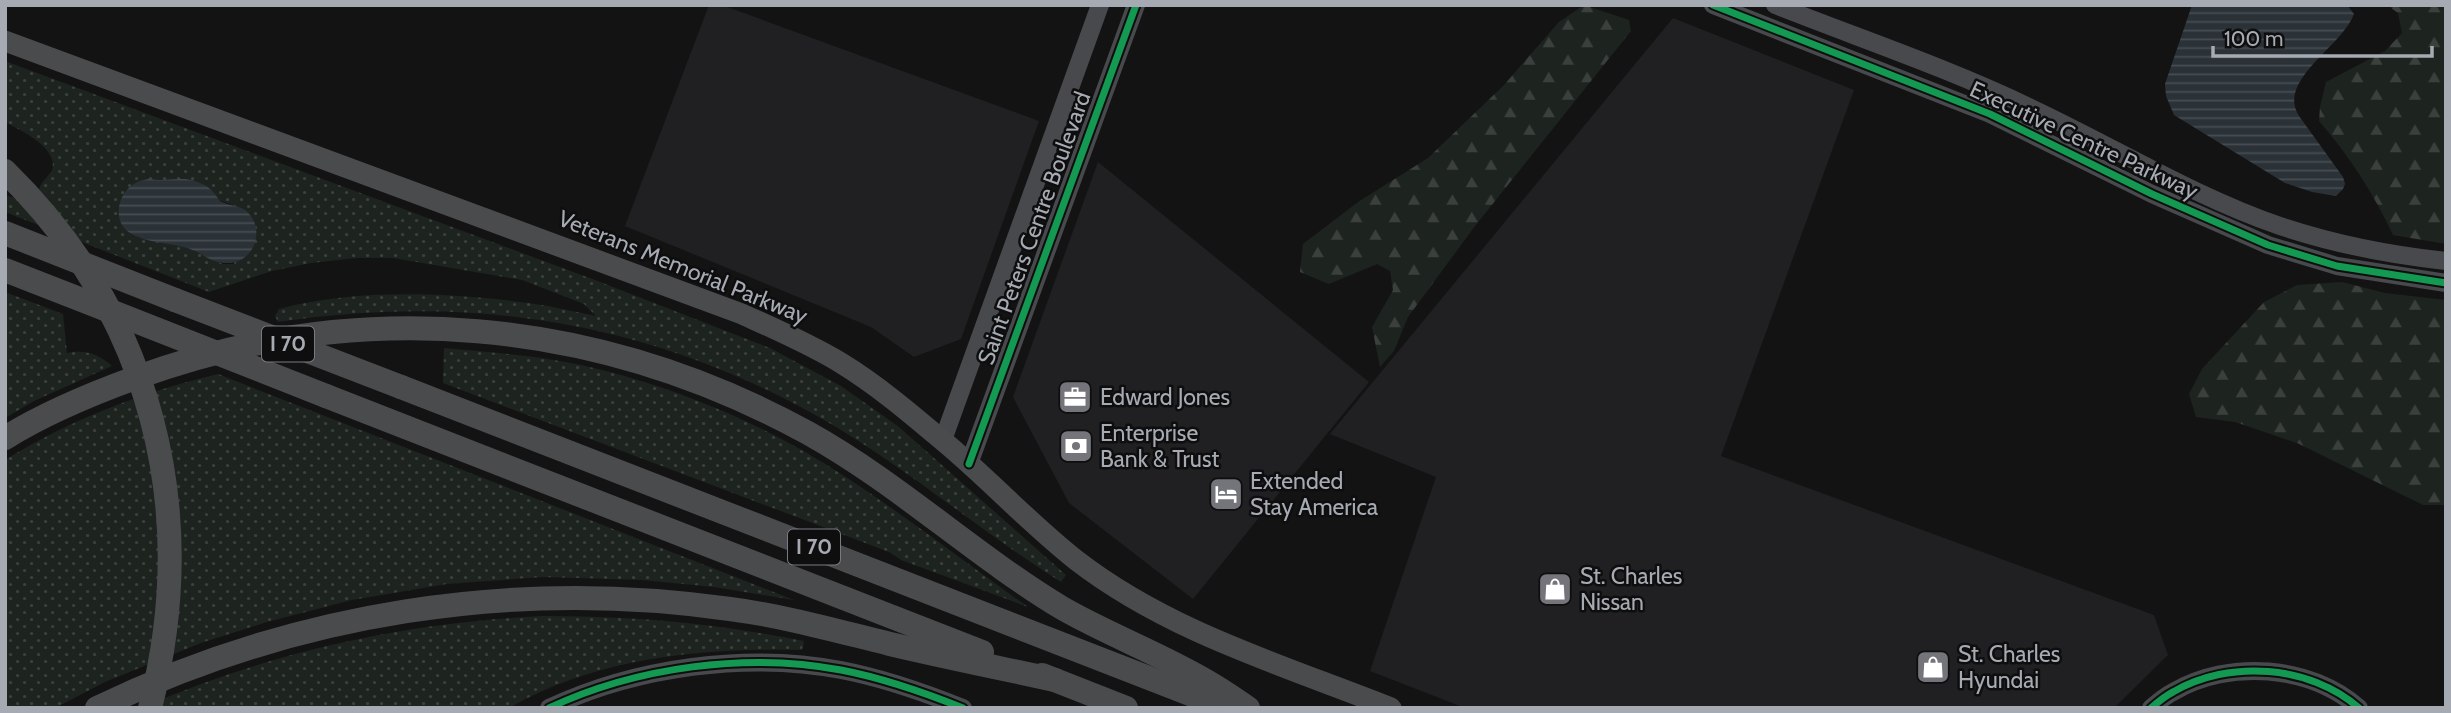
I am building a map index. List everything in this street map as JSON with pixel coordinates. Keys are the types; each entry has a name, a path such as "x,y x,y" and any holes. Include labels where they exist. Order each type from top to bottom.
{"highway":[{"path":"5,171 51,220 87,270 129,350 149,404 165,475 171,542 167,626 150,708"},
{"name":"I 70","path":"5,233 1226,708"},
{"name":"I 70","path":"5,271 1126,708"},
{"path":"5,439 73,404 145,374 244,345 287,337 412,328 518,335 566,343 692,379 743,400 800,429 845,455 1063,608 1207,681 1248,708"},
{"path":"97,708 147,685 238,650 354,619 460,603 566,597 675,602 732,609 834,629 1055,680"}],"main road":[{"name":"Veterans Memorial Parkway","path":"5,41 741,314 790,335 842,363 886,394 943,440 1076,560 1134,599 1182,626 1391,708"}],"street":[{"name":"Saint Peters Centre Boulevard","path":"943,440 1100,5"},
{"name":"Saint Peters Centre Boulevard","path":"970,464 1136,5"},
{"name":"Executive Centre Parkway","path":"1713,5 1990,114 2165,200 2268,245 2337,265 2446,283"},
{"name":"Executive Centre Parkway","path":"1775,5 1980,85 2032,108 2196,191 2278,225 2322,239 2381,252 2446,261"},
{"path":"549,708 651,673 761,663 803,664 840,670 887,681 963,708"},
{"path":"2151,708 2173,692 2197,681 2228,673 2260,671 2315,681 2348,698 2359,708"}],"shaded area":[{"path":"709,5 722,5 1039,121 961,339 914,357 871,327 625,226"},
{"path":"2192,5 2347,5 2354,14 2337,39 2303,77 2296,90 2294,103 2299,116 2343,177 2345,184 2336,196 2285,183 2174,115 2166,96 2165,84"},
{"path":"1673,18 1854,90 1721,456 2154,615 2168,655 2114,708 1465,708 1370,671 1436,477 1330,434"},
{"path":"1098,162 1369,382 1193,599 1069,503 1013,397"},
{"path":"149,179 194,181 209,188 220,201 245,210 253,219 256,230 255,242 250,252 231,263 217,262 184,247 147,240 130,233 124,228 119,215 121,201 134,184"}],"green space":[{"path":"1584,5 1629,20 1631,31 1475,226 1408,317 1394,351 1380,367 1372,327 1393,290 1390,271 1377,264 1329,284 1300,272 1303,244 1358,202 1428,158 1504,85 1559,22"},
{"path":"2387,5 2446,5 2446,244 2393,235 2360,175 2319,121 2326,82 2385,51 2402,33 2398,13"},
{"path":"5,61 595,280 770,348 841,386 899,427 1066,575 1061,582 832,424 735,375 672,352 608,333 479,313 413,311 346,314 278,322 275,316 279,309 310,302 343,297 413,294 516,301 596,316 584,304 522,280 393,258 357,258 272,271 209,292 5,212 5,195 33,203 52,170 53,162 50,154 37,141 5,122","holes":["149,179 162,182 178,179 245,210 234,264 223,264 185,246 153,241"]},
{"path":"2342,282 2385,293 2446,300 2446,505 2423,505 2297,443 2235,422 2196,417 2189,394 2202,369 2264,302 2297,285"},
{"path":"5,292 63,314 67,353 91,354 112,366 34,401 5,418"},
{"path":"444,348 539,358 601,370 689,397 746,421 800,449 859,486 1028,607 443,383"},
{"path":"218,374 794,600 714,587 642,580 543,577 447,584 352,600 267,622 201,643 105,682 55,708 5,708 5,460 30,445 108,408 162,389"},
{"path":"542,616 673,622 804,641 802,650 689,654 614,667 578,677 509,708 141,708 239,671 337,644 438,625"}],"cycle path":[{"path":"969,464 1136,5"},
{"path":"1713,5 1990,114 2152,194 2268,245 2337,266 2446,283"},
{"path":"549,708 618,682 655,673 730,663 805,665 857,673 963,708"},
{"path":"2151,708 2195,681 2244,671 2293,675 2317,683 2359,708"}],"place":[{"name":"Edward Jones","path":"1075,397"},
{"name":"Enterprise Bank & Trust","path":"1076,446"},
{"name":"Extended Stay America","path":"1226,494"},
{"name":"St. Charles Nissan","path":"1555,589"},
{"name":"St. Charles Hyundai","path":"1933,667"}]}
